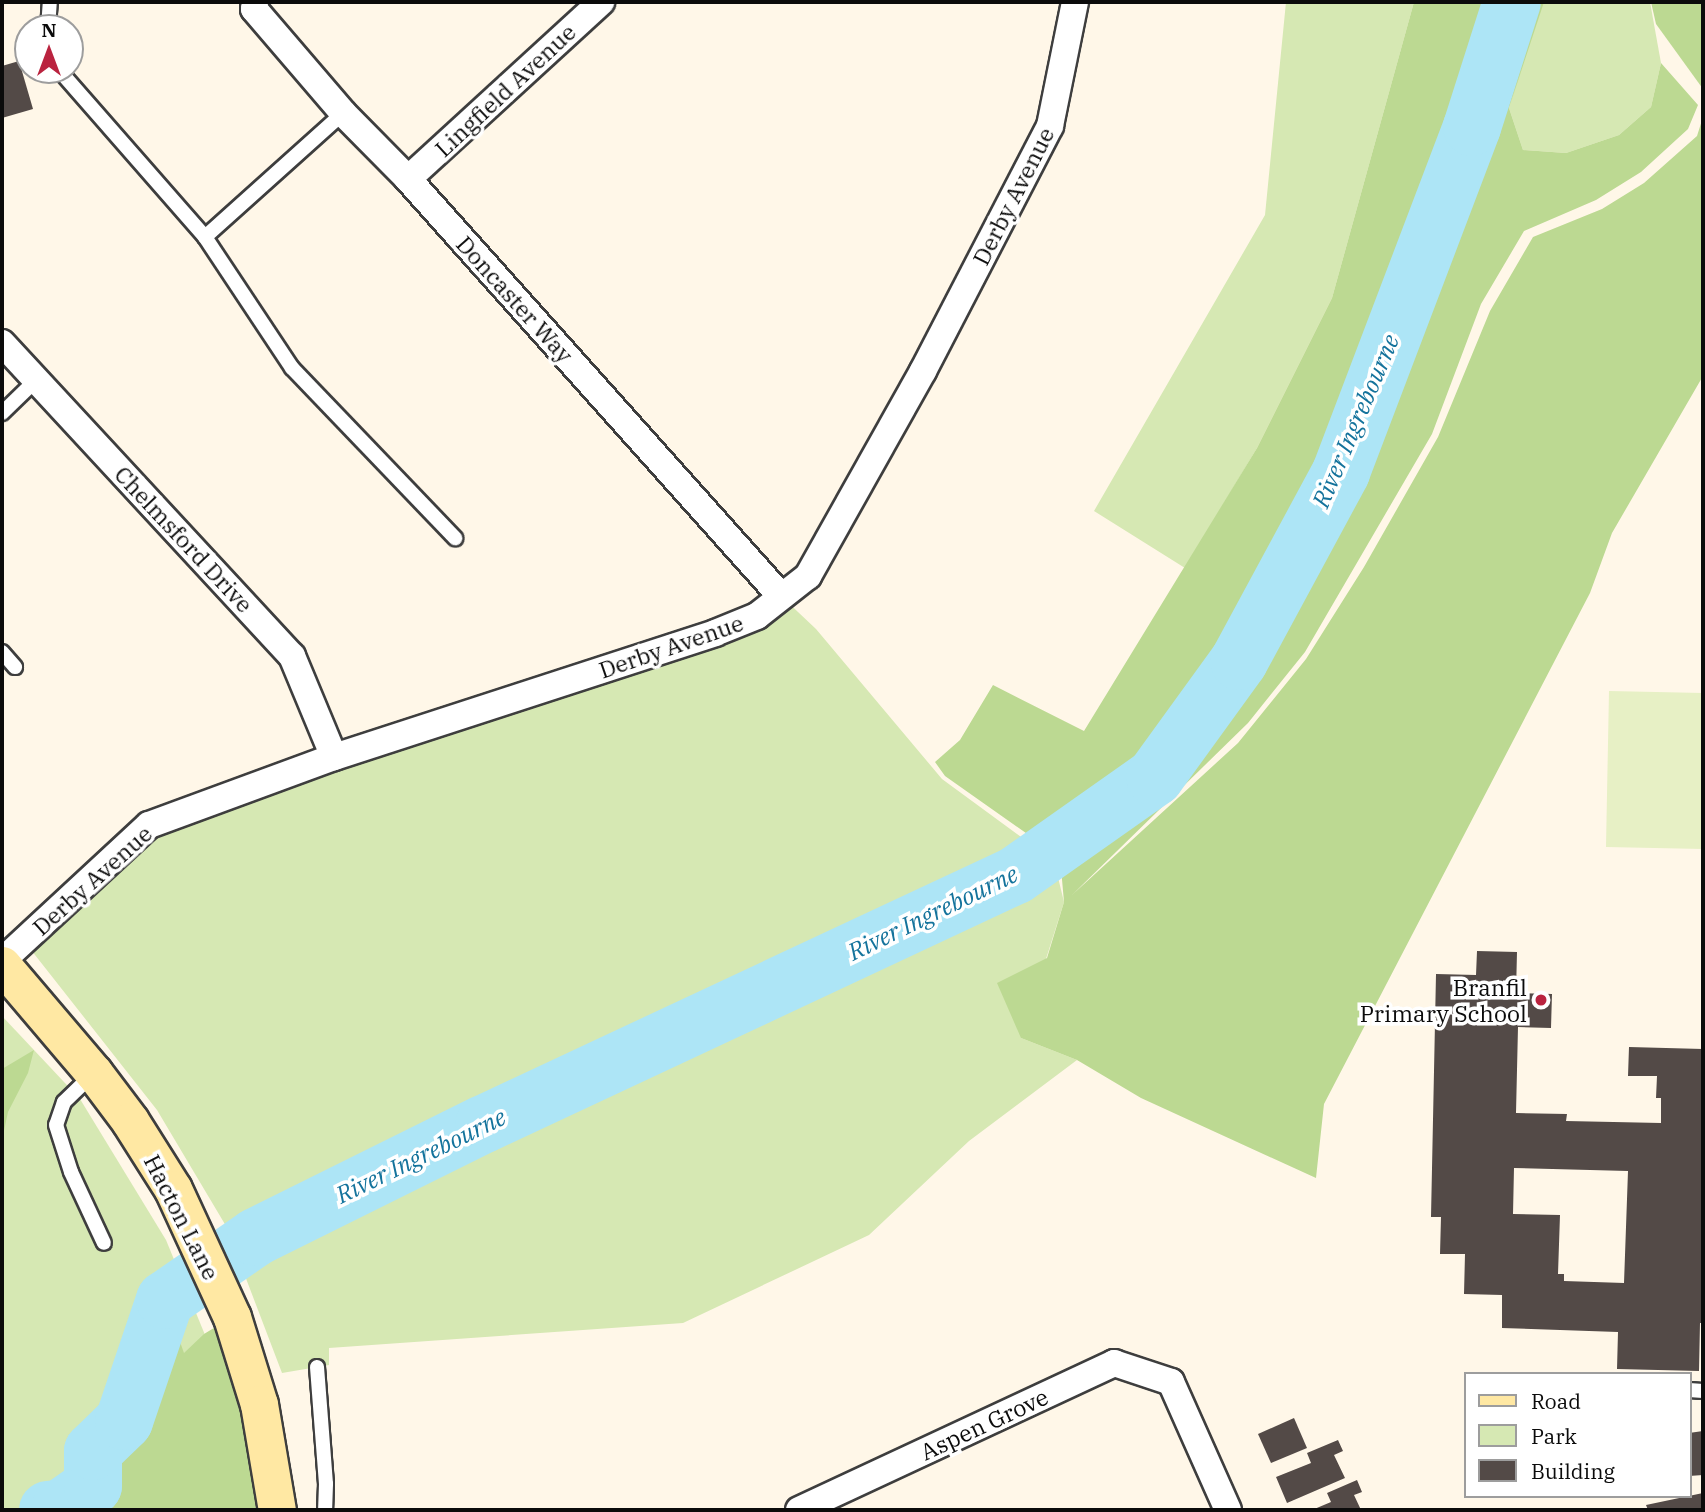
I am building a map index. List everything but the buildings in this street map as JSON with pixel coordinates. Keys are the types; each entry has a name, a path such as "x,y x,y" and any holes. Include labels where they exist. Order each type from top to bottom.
{"street":[{"name":"Doncaster Way","path":"255,2 254,9 343,113 408,179 780,595"},
{"name":"Lingfield Avenue","path":"408,179 601,2"},
{"name":"Derby Avenue","path":"2,963 149,825 334,757 715,633 757,616 780,595 808,576 923,371 1051,126 1075,2"},
{"name":"Chelmsford Drive","path":"2,343 292,656 334,757"},
{"name":"Hacton Lane","path":"2,963 94,1073 130,1121 173,1189 232,1317 260,1404 277,1510"},
{"name":"Aspen Grove","path":"799,1510 1114,1363 1171,1382 1228,1510"}],"lane":[{"path":"71,84 205,237 292,368 456,538"},
{"path":"205,237 343,113"},
{"path":"2,413 36,380"},
{"path":"2,652 15,667"},
{"path":"94,1073 64,1102 55,1125 71,1172 104,1243"},
{"path":"317,1367 326,1484 325,1510"}],"green space":[{"path":"1286,2 1414,2 1332,298 1257,448 1185,568 1094,511 1265,215"},
{"path":"1414,2 1544,2 1509,108 1523,150 1566,153 1619,135 1651,107 1661,63 1698,105 1688,129 1641,172 1596,200 1524,231 1481,304 1432,434 1305,652 1248,723 1072,895 1238,743 1306,659 1364,567 1438,437 1490,311 1533,237 1602,209 1644,183 1697,136 1703,117 1703,376 1612,533 1590,593 1324,1104 1316,1178 1141,1098 1077,1060 1021,1038 997,983 1047,958 1064,902 1060,857 945,776 935,762 960,740 993,685 1084,731 1257,448 1332,298"},
{"path":"1542,2 1650,2 1661,63 1651,107 1619,135 1566,153 1523,150 1509,108"},
{"path":"1651,2 1703,2 1703,89 1656,24"},
{"path":"780,595 816,629 942,779 1054,861 1064,902 1021,1038 1077,1060 969,1141 869,1235 683,1323 329,1348 329,1365 282,1373 226,1226 157,1110 24,941 149,825 652,655"},
{"path":"1609,691 1703,693 1703,849 1606,847"},
{"path":"2,1016 80,1099 166,1240 277,1510 2,1510"},
{"path":"34,1050 28,1073 8,1112 2,1140 2,1069"},
{"path":"165,1300 184,1353 204,1334 232,1317 277,1510 48,1510 61,1509 93,1486 93,1451 124,1421"}],"waterway":[{"name":"River Ingrebourne","path":"48,1510 60,1509 93,1486 93,1451 124,1421 165,1300 256,1237 484,1124 1016,875 1155,777 1239,661 1341,472 1472,127 1512,2"}],"place":[{"name":"Branfil Primary School","path":"1541,1000"}]}
